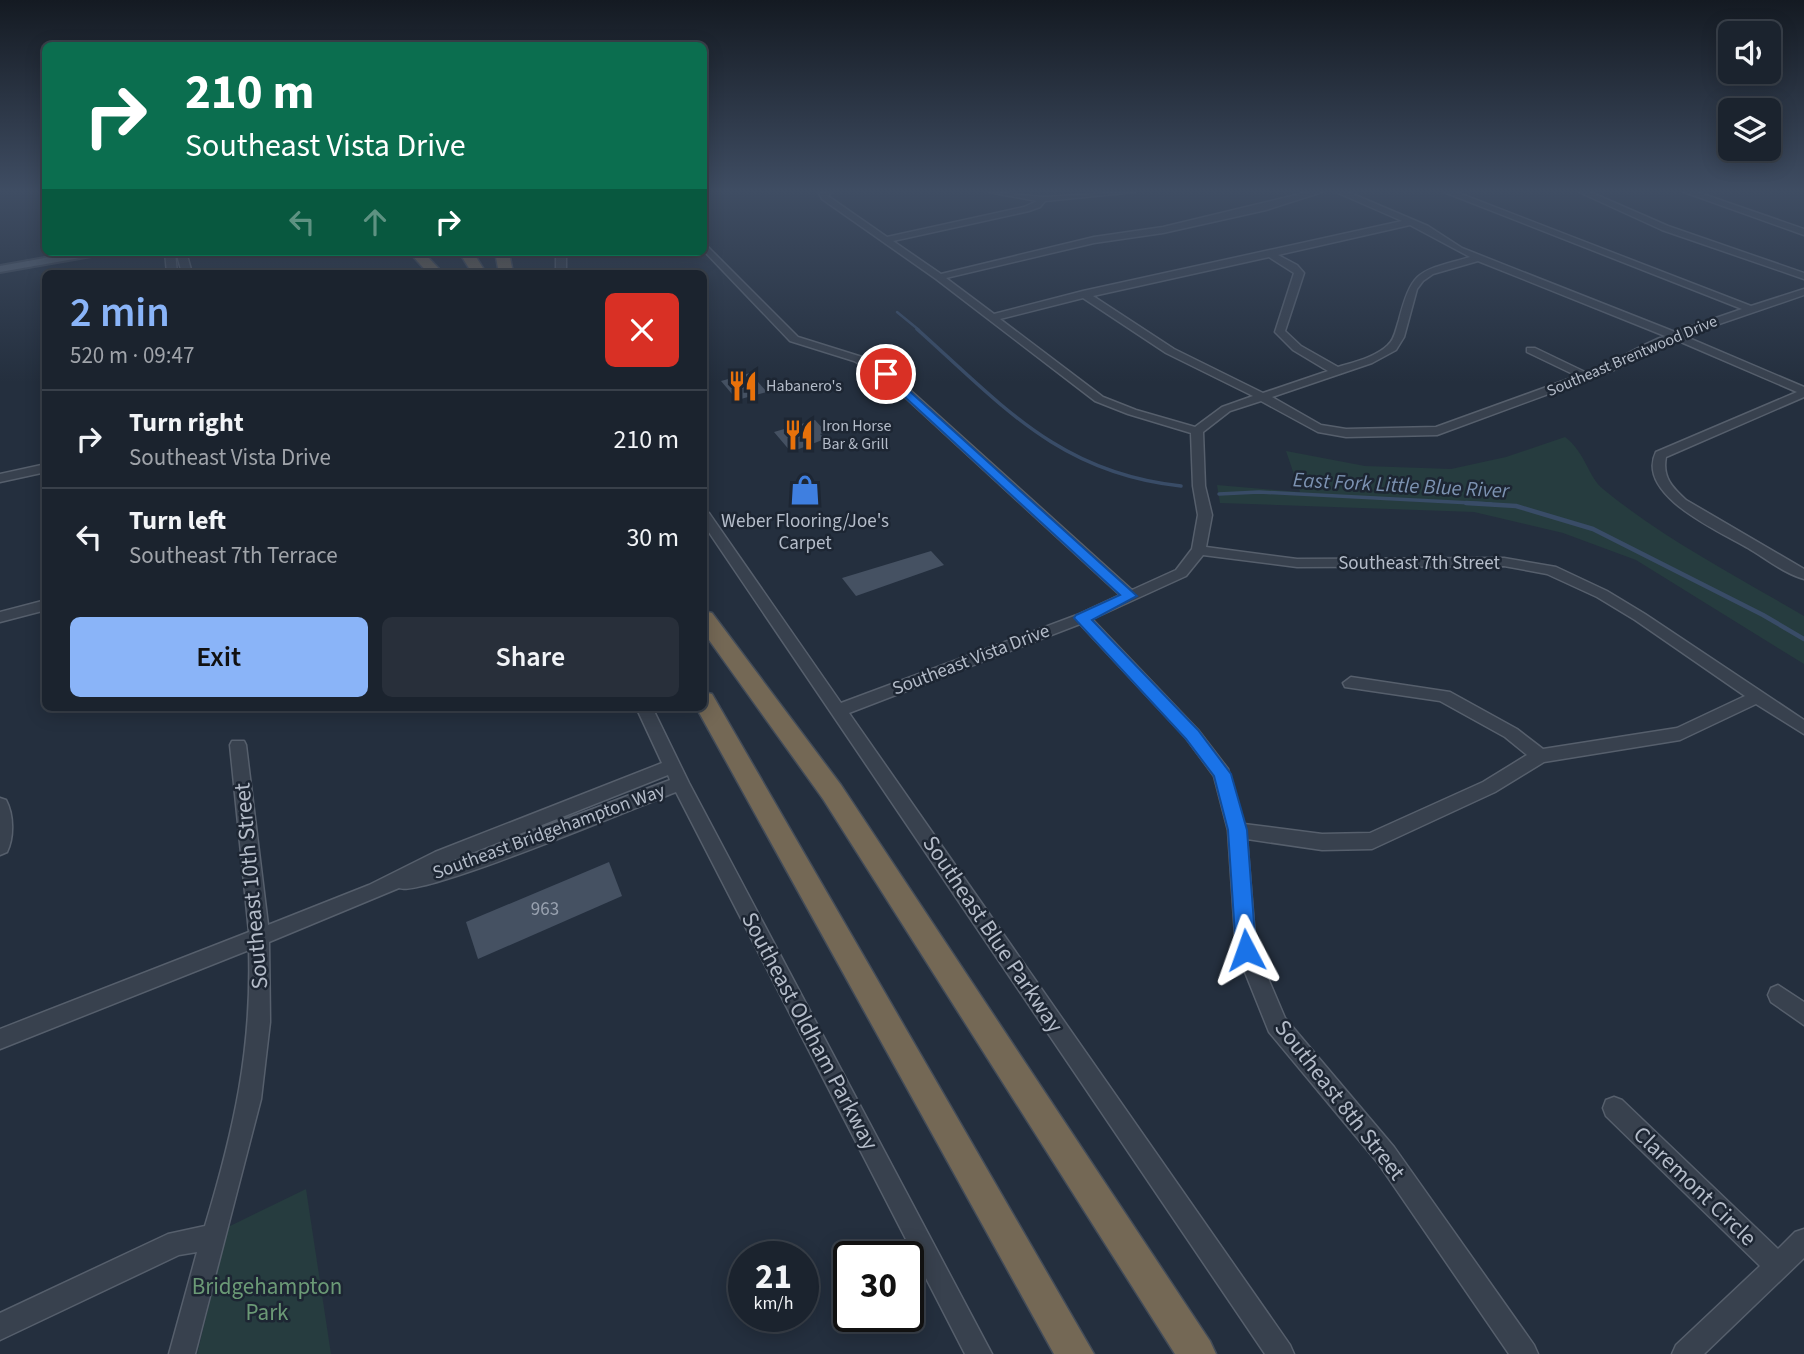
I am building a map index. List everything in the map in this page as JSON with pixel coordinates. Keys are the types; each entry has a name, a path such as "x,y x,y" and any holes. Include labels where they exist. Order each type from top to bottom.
{"highway":[{"path":"419,256 433,270"},
{"path":"707,622 832,792 1197,1354"},
{"path":"707,705 1075,1354"}],"main road":[{"path":"0,269 74,256"}],"street":[{"path":"713,255 794,339 858,359 886,374 1130,596"},
{"path":"907,255 1099,399 1132,412 1197,431"},
{"path":"939,277 1030,255"},
{"path":"992,318 1083,294 1271,255"},
{"path":"1272,255 1294,267 1299,273 1280,332 1297,348 1338,372"},
{"path":"1471,255 1675,335 1804,392"},
{"path":"1611,255 1750,309"},
{"path":"1744,255 1804,276"},
{"path":"1197,431 1226,409 1368,361 1392,348 1399,337 1412,289 1420,279 1430,272 1478,258"},
{"name":"Southeast Brentwood Drive","path":"1083,294 1170,351 1318,428 1346,433 1437,431 1587,377 1675,335 1750,309 1802,295"},
{"path":"1531,350 1587,377"},
{"path":"1804,392 1660,455 1657,466 1658,475 1665,487 1681,503 1804,575"},
{"path":"1197,431 1199,486 1205,515 1199,550"},
{"path":"0,478 42,469"},
{"name":"Southeast Blue Parkway","path":"707,520 1281,1354"},
{"name":"Southeast Vista Drive","path":"840,710 1082,618 1181,573 1199,550"},
{"name":"Southeast 7th Street","path":"1199,550 1297,563 1504,562 1551,570 1602,594 1640,617 1804,728"},
{"path":"0,617 42,606"},
{"name":"Southeast 8th Street","path":"1082,618 1192,734 1222,774 1237,830 1246,950 1277,1025 1386,1155 1525,1354"},
{"path":"1351,683 1444,696 1511,733 1540,756"},
{"path":"1237,830 1322,842 1372,841 1489,787 1540,756 1680,734 1756,697"},
{"name":"Southeast Oldham Parkway","path":"646,711 676,775 979,1354"},
{"name":"Southeast 10th Street","path":"182,1354 236,1162 256,1063 262,988 260,937 237,745"},
{"name":"Southeast Bridgehampton Way","path":"0,1040 376,891 448,872 676,775"},
{"path":"0,805 3,818 0,848"},
{"path":"1779,995 1804,1015"},
{"name":"Claremont Circle","path":"1614,1108 1777,1265"},
{"path":"0,1327 177,1243 215,1236"},
{"path":"1685,1354 1804,1241"}],"green space":[{"path":"1565,437 1578,450 1598,484 1626,507 1701,556 1804,616 1804,664 1636,560 1563,533 1474,512 1220,503 1217,485 1300,492 1286,451 1365,466 1451,469 1506,457"},
{"name":"Bridgehampton Park","path":"306,1189 331,1354 197,1354 228,1227"}],"building":[{"name":"Habanero's","path":"750,373 767,392 737,400 721,381"},
{"name":"Iron Horse Bar & Grill","path":"815,420 826,432 820,434 825,439 791,452 774,432"},
{"path":"931,551 944,565 856,596 842,578"},
{"path":"609,862 622,896 478,959 466,922"}],"waterway":[{"name":"East Fork Little Blue River","path":"897,312 919,330"},
{"name":"East Fork Little Blue River","path":"917,329 1006,409 1066,451 1100,467 1138,479 1181,486"},
{"name":"East Fork Little Blue River","path":"1219,494 1259,492 1491,504"},
{"name":"East Fork Little Blue River","path":"1466,503 1516,506 1593,529 1763,615 1804,639"}],"place":[{"name":"Habanero's","path":"743,386"},
{"name":"Iron Horse Bar & Grill","path":"799,435"},
{"name":"Weber Flooring/Joe's Carpet","path":"805,490"}],"route":[{"path":"886,374 1130,596 1082,618 1192,734 1222,774 1237,830 1246,950"}]}
